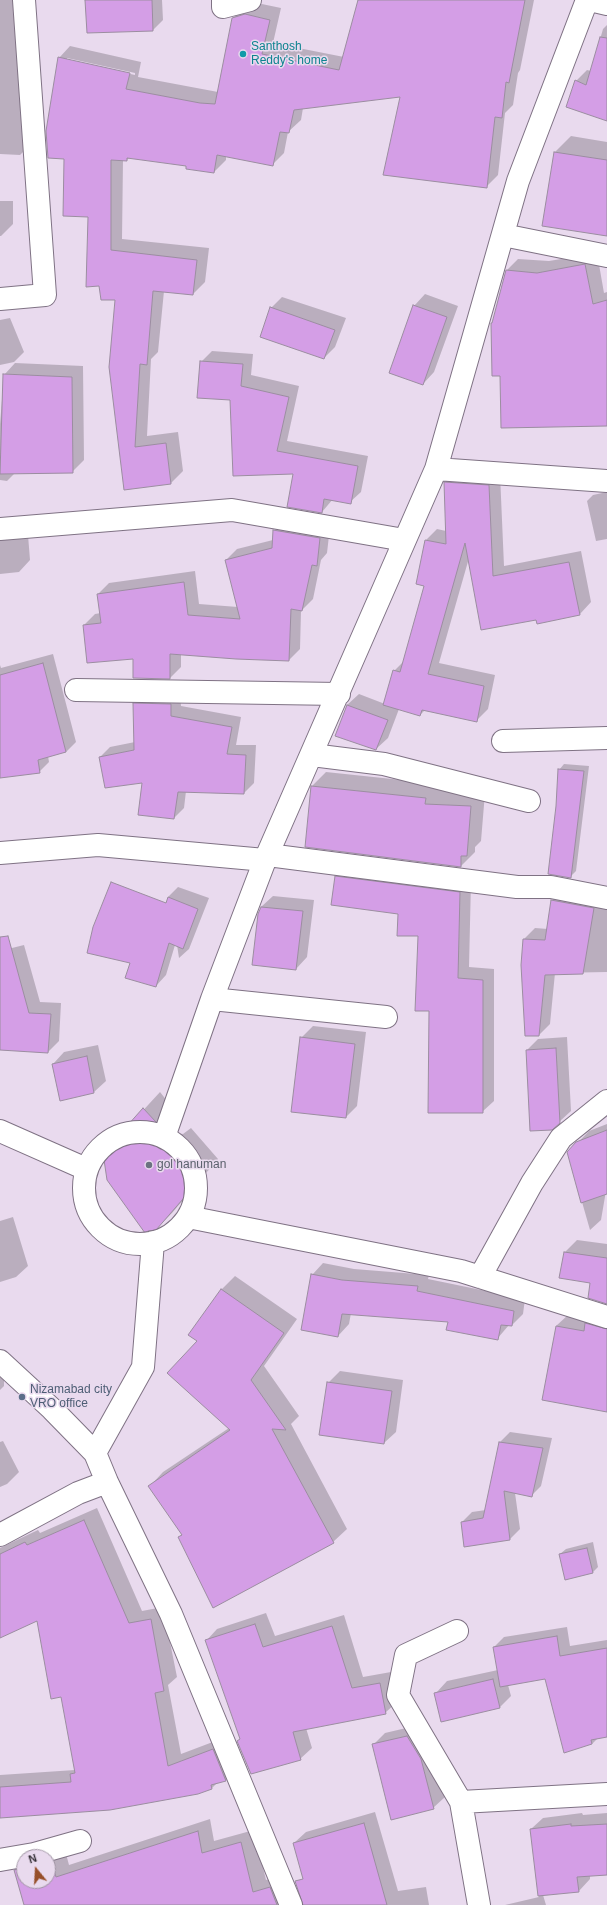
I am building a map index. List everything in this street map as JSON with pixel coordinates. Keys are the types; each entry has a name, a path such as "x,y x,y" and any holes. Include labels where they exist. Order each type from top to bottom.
{"street":[{"path":"0,299 45,295 24,0"},
{"path":"223,0 224,7 250,0"},
{"path":"164,1137 212,1000 267,857 436,469 518,181 586,0"},
{"path":"590,0 607,4"},
{"path":"503,235 607,256"},
{"path":"436,469 607,481"},
{"path":"0,529 232,510 404,540"},
{"path":"76,690 339,694"},
{"path":"503,741 607,738"},
{"path":"312,755 384,764 529,801"},
{"path":"0,852 98,845 267,857 517,887 551,887 607,898"},
{"path":"212,1000 386,1017"},
{"path":"480,1277 532,1183 561,1138 607,1101"},
{"path":"0,1131 86,1169"},
{"path":"146,1132 164,1137 180,1147 191,1163 196,1180 196,1199 188,1217 176,1231 160,1241 142,1245 123,1242 107,1234 94,1221 85,1205 83,1187 86,1169 95,1153 109,1140 127,1133 146,1132"},
{"path":"188,1217 461,1271 607,1317"},
{"path":"95,1453 143,1367 153,1242"},
{"path":"0,1361 52,1409 95,1453 107,1482 171,1614 291,1905"},
{"path":"0,1535 78,1494 107,1482"},
{"path":"457,1631 406,1655 398,1695 461,1802 479,1905"},
{"path":"461,1802 607,1794"},
{"path":"0,1860 34,1854 80,1840"}],"building":[{"path":"85,0 152,0 153,31 87,33"},
{"path":"358,0 525,0 509,83 506,82 502,118 495,117 487,188 383,175 400,97 294,110 289,133 280,132 273,166 217,155 214,173 186,169 186,166 127,158 127,161 111,160 111,250 197,260 193,295 153,291 147,365 140,364 135,447 166,443 171,484 124,490 109,367 115,300 101,300 99,286 86,287 88,217 63,216 64,159 48,158 46,131 58,57 130,73 126,89 200,103 215,104 232,18 245,14 270,20 262,54 339,70"},
{"path":"600,37 607,38 607,121 566,107 575,80 586,85"},
{"path":"554,152 607,160 607,236 542,226"},
{"path":"585,264 593,304 607,300 607,426 501,428 500,376 492,376 491,323 506,270 537,273"},
{"path":"413,305 447,317 423,385 389,373"},
{"path":"270,307 335,330 324,359 260,337"},
{"path":"200,361 243,364 241,386 289,397 277,451 358,466 351,504 324,499 322,513 287,507 293,474 233,476 230,400 197,398"},
{"path":"3,374 72,377 73,473 0,474"},
{"path":"444,482 489,485 493,576 569,562 580,615 537,624 536,620 481,630 465,543 428,674 484,686 477,722 422,710 420,716 383,705 393,670 400,672 424,586 416,584 425,540 446,544"},
{"path":"273,530 320,538 317,566 312,565 302,611 291,609 289,661 170,654 170,679 133,678 133,659 87,663 83,625 101,623 97,594 184,582 188,615 240,619 225,560 272,548"},
{"path":"43,663 66,752 38,760 40,773 0,778 0,675"},
{"path":"133,703 171,704 171,716 232,727 227,754 246,755 244,794 178,792 174,819 138,815 142,783 105,788 99,757 134,750"},
{"path":"347,705 388,720 376,750 335,736"},
{"path":"558,769 584,771 571,878 548,874 556,806"},
{"path":"311,786 426,798 425,804 471,806 467,856 461,856 461,867 305,847"},
{"path":"335,876 460,892 458,978 483,980 483,1113 428,1113 429,1011 415,1011 418,936 397,936 398,914 331,905"},
{"path":"111,882 166,903 168,897 198,909 183,949 169,943 156,987 125,978 130,963 87,953 93,927"},
{"path":"551,900 594,908 583,974 545,975 539,1036 525,1036 521,965 523,939 545,940"},
{"path":"261,907 303,911 296,970 252,965 258,914"},
{"path":"8,936 29,1013 51,1014 48,1053 0,1050 0,937"},
{"path":"300,1037 355,1044 346,1118 291,1112"},
{"path":"556,1048 560,1123 552,1130 530,1131 526,1050"},
{"path":"87,1056 94,1093 60,1101 52,1064"},
{"name":"gol hanuman","path":"143,1108 156,1122 152,1139 155,1145 160,1149 166,1149 174,1143 203,1176 156,1230 145,1233 107,1180 103,1153"},
{"path":"607,1130 607,1194 581,1203 567,1152 576,1142"},
{"path":"564,1252 607,1258 607,1304 588,1298 590,1283 559,1278"},
{"path":"311,1274 342,1280 418,1286 417,1291 514,1311 512,1326 501,1325 498,1340 446,1330 448,1322 342,1314 338,1337 301,1330"},
{"path":"221,1289 284,1333 251,1380 286,1430 272,1429 334,1543 213,1608 178,1537 182,1535 148,1486 230,1430 167,1373 197,1341 188,1335"},
{"path":"585,1323 607,1329 607,1412 542,1400 556,1326 584,1331"},
{"path":"327,1382 392,1391 384,1444 319,1435"},
{"path":"499,1442 543,1448 532,1497 504,1491 510,1540 464,1547 461,1522 483,1518"},
{"path":"84,1520 129,1623 151,1619 164,1691 155,1693 168,1766 213,1749 226,1781 211,1785 212,1789 198,1794 110,1810 0,1818 0,1787 71,1782 70,1774 75,1773 61,1697 51,1699 37,1621 0,1638 0,1554 25,1542 27,1545"},
{"path":"587,1548 593,1573 565,1580 559,1554"},
{"path":"255,1624 263,1647 332,1626 352,1688 380,1683 386,1714 293,1732 301,1760 251,1774 237,1741 240,1739 205,1640"},
{"path":"557,1636 560,1656 607,1648 607,1737 591,1740 592,1744 564,1753 545,1679 500,1687 493,1647"},
{"path":"493,1679 500,1708 441,1722 434,1693"},
{"path":"407,1736 421,1759 434,1809 391,1820 372,1744"},
{"path":"364,1823 387,1905 303,1905 295,1881 303,1879 293,1843"},
{"path":"571,1824 571,1826 607,1824 607,1875 577,1877 579,1892 538,1896 530,1829"},
{"path":"198,1831 202,1853 241,1842 253,1892 270,1887 277,1905 24,1905 19,1889 56,1889 56,1877"}],"place":[{"name":"Santhosh Reddy's home","path":"243,54"},
{"name":"gol hanuman","path":"149,1165"},
{"name":"Nizamabad city VRO office","path":"22,1397"}]}
